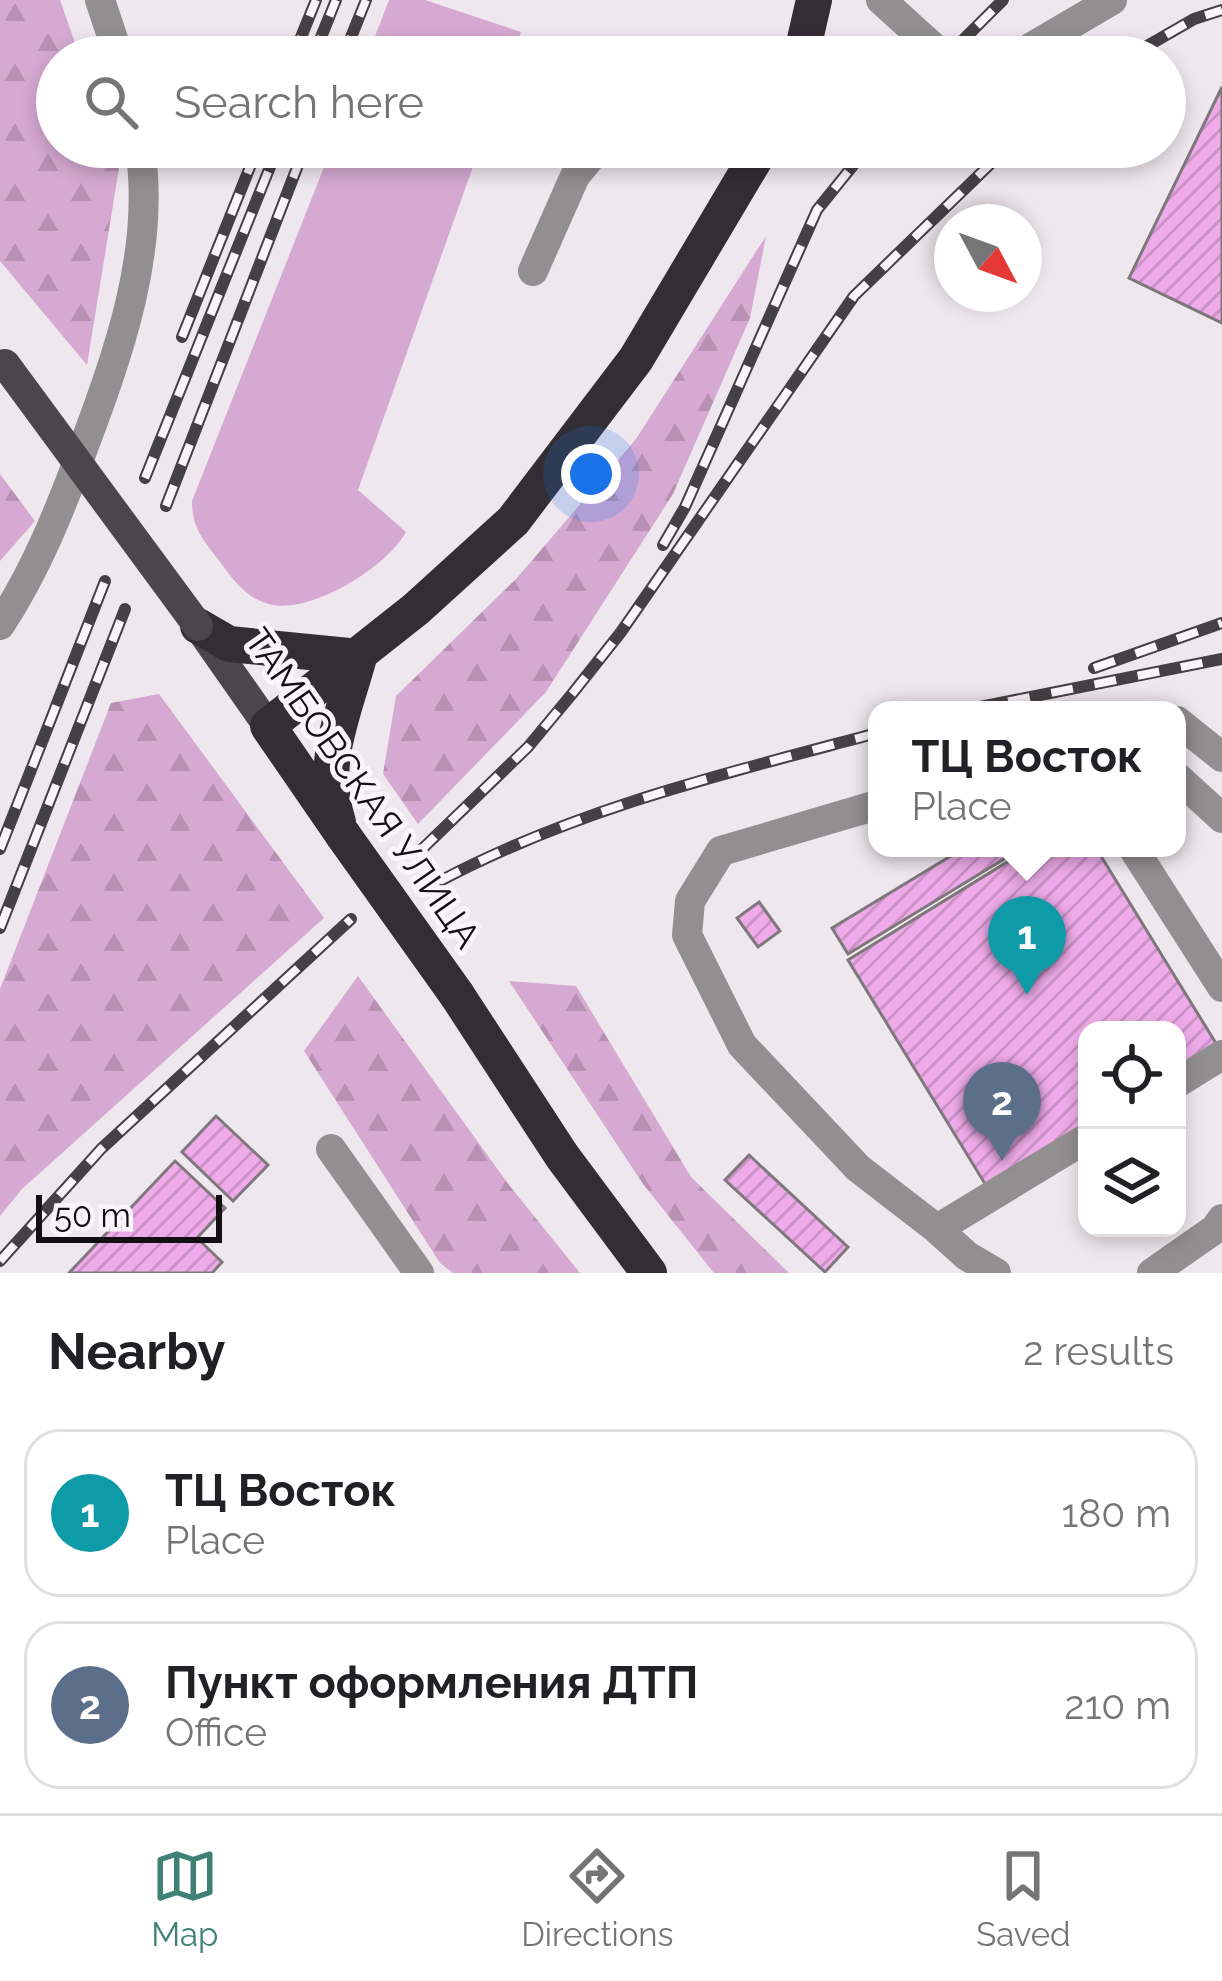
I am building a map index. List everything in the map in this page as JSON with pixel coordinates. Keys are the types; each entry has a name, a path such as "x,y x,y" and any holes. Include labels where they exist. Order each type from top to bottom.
{"highway":[{"path":"806,36 814,0"},
{"path":"268,727 359,657 513,521 636,359 750,168"},
{"path":"198,626 230,644 359,657"},
{"path":"343,835 329,795 333,740 359,657"},
{"name":"ТАМБОВСКАЯ УЛИЦА","path":"268,727 457,995 562,1156 650,1273"}],"main road":[{"name":"ТАМБОВСКАЯ УЛИЦА","path":"3,360 268,727"}],"lane":[{"path":"100,0 112,36"},
{"path":"881,0 921,36"},
{"path":"1051,36 1112,0"},
{"path":"0,626 47,544 112,370 138,275 143,168"},
{"path":"533,271 581,168"},
{"path":"1186,729 1222,757"},
{"path":"1186,785 1222,818"},
{"path":"868,808 721,851 690,902 687,935 742,1046 858,1168 967,1256 996,1273"},
{"path":"1139,857 1222,987"},
{"path":"1186,1077 1222,1055"},
{"path":"938,1229 1078,1143"},
{"path":"331,1149 419,1273"},
{"path":"1152,1273 1215,1229 1222,1219"}],"green space":[{"path":"0,0 60,0 73,36 36,36 36,168 119,168 87,365 0,261"},
{"path":"389,0 425,0 521,32 520,36 375,36"},
{"path":"324,168 473,168 358,490 406,532 397,545 366,572 328,594 273,605 247,593 228,573 199,532 192,501"},
{"path":"766,236 750,318 673,494 546,692 418,824 383,774 396,696 517,578 636,439"},
{"path":"0,474 35,521 0,561"},
{"path":"159,694 324,918 22,1189 0,1216 0,989 111,703"},
{"path":"358,976 509,1185 580,1273 453,1273 440,1263 304,1051"},
{"path":"509,981 576,986 691,1177 789,1273 714,1273 643,1184"}],"building":[{"path":"1222,87 1222,323 1129,278"},
{"path":"949,857 1007,857 848,954 832,928"},
{"path":"1015,857 1102,857 1217,1045 1186,1064 1186,1021 1078,1021 1078,1131 987,1187 848,960"},
{"path":"759,902 780,931 758,947 737,918"},
{"path":"216,1116 268,1165 233,1201 182,1152"},
{"path":"749,1155 848,1247 825,1272 725,1180"},
{"path":"175,1161 225,1208 197,1238 222,1262 212,1273 69,1273"}],"railway":[{"path":"301,36 316,0"},
{"path":"321,36 336,0"},
{"path":"351,36 366,0"},
{"path":"967,36 1003,0"},
{"path":"1164,36 1222,10"},
{"path":"182,337 250,168"},
{"path":"145,478 270,168"},
{"path":"166,506 297,168"},
{"path":"663,545 685,507 817,210 851,168"},
{"path":"419,852 528,747 621,632 854,296 986,168"},
{"path":"0,849 105,581"},
{"path":"0,928 125,609"},
{"path":"1094,668 1222,623"},
{"path":"1010,701 1222,659"},
{"path":"440,881 599,813 868,735"},
{"path":"0,1261 101,1149 351,919"}],"place":[{"name":"ТЦ Восток","path":"1027,995"},
{"name":"Пункт оформления ДТП","path":"1002,1161"}]}
